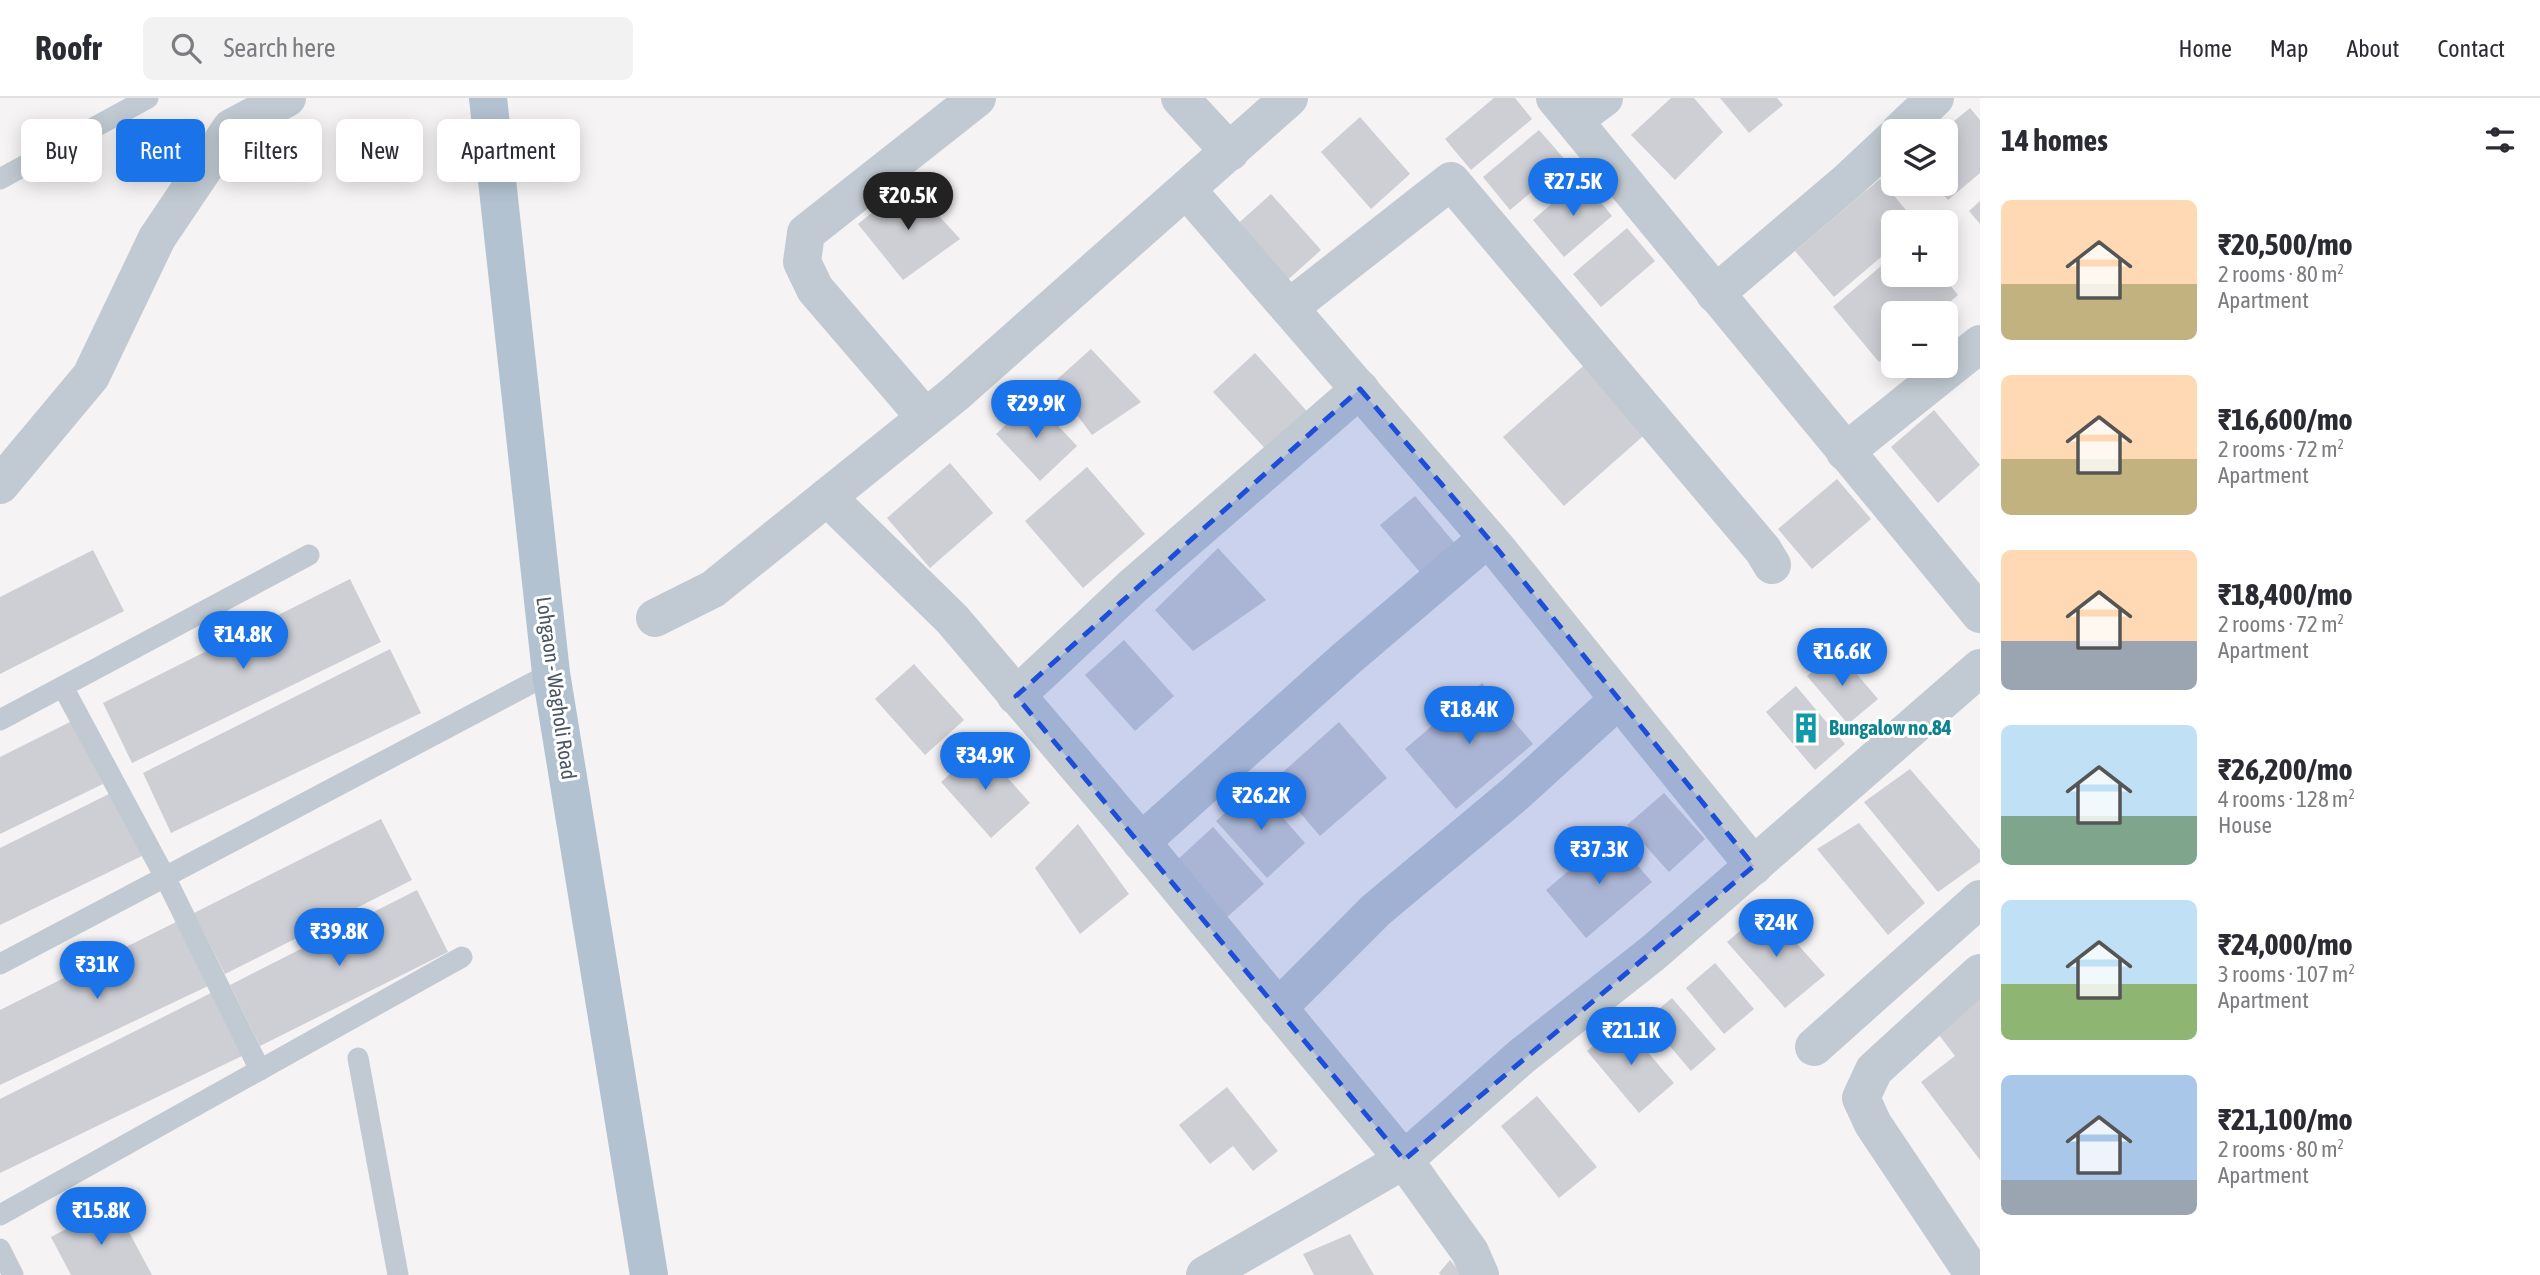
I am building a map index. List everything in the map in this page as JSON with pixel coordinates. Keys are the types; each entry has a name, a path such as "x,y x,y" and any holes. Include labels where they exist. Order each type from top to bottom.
{"main road":[{"name":"Lohgaon - Wagholi Road","path":"488,98 551,673 649,1275"}],"street":[{"path":"0,485 91,376 157,238 231,128 287,98"},
{"path":"925,417 815,289 802,262 806,233 977,98"},
{"path":"1180,98 1230,152"},
{"path":"654,618 713,589 925,417 1289,98"},
{"path":"1604,98 1564,109 1980,614"},
{"path":"1913,119 1935,98"},
{"path":"1715,294 1881,150"},
{"path":"1289,308 1451,181 1772,565"},
{"path":"1187,190 1488,538 1755,866"},
{"path":"1845,452 1980,344"},
{"path":"1016,696 1133,586 1360,389"},
{"path":"827,497 952,619 1141,842 1404,1160 1470,1252 1480,1275"},
{"path":"1141,842 1347,658 1488,538"},
{"path":"1205,1275 1404,1160 1522,1056 1653,953 1755,866 1980,668"},
{"path":"1278,1008 1376,910 1516,793 1619,699"},
{"path":"1814,1047 1980,900"},
{"path":"1970,1250 1873,1124 1861,1098 1874,1070 1980,972"}],"lane":[{"path":"0,179 148,98"},
{"path":"0,720 309,555"},
{"path":"0,964 551,673"},
{"path":"63,687 165,877 260,1070"},
{"path":"0,1215 463,957"},
{"path":"358,1058 398,1275"},
{"path":"0,1250 13,1275"}],"highlighted area":[{"path":"1360,389 1499,551 1754,866 1404,1160 1016,696"}],"building":[{"path":"1494,98 1515,98 1532,119 1471,170 1445,139"},
{"path":"1671,98 1694,98 1723,132 1675,180 1631,135"},
{"path":"1720,98 1777,98 1783,105 1749,133"},
{"path":"1970,108 1980,120 1980,173 1958,192 1958,119"},
{"path":"1360,117 1410,174 1371,209 1321,152"},
{"path":"1539,130 1567,162 1510,210 1483,177"},
{"path":"1581,178 1612,216 1564,257 1533,220"},
{"path":"1880,179 1881,196 1894,196 1906,210 1881,210 1881,257 1834,297 1795,251"},
{"path":"909,183 960,239 903,280 858,224"},
{"path":"1271,194 1321,250 1282,285 1232,229"},
{"path":"1980,201 1980,224 1969,211"},
{"path":"1627,228 1655,261 1601,307 1573,274"},
{"path":"1881,266 1881,287 1952,287 1958,295 1951,301 1881,301 1879,362 1833,307"},
{"path":"1091,349 1141,402 1092,435 1053,383"},
{"path":"1255,353 1312,417 1271,455 1213,392"},
{"path":"1590,360 1651,429 1564,506 1503,437"},
{"path":"1033,399 1077,446 1040,481 996,434"},
{"path":"1934,410 1980,465 1938,503 1891,447"},
{"path":"950,463 993,513 930,568 887,518"},
{"path":"1087,467 1145,534 1083,588 1025,521"},
{"path":"1837,479 1871,519 1812,569 1778,529"},
{"path":"1415,496 1457,546 1423,576 1380,525"},
{"path":"1218,548 1266,600 1193,651 1155,610"},
{"path":"93,550 124,611 0,674 0,597"},
{"path":"350,579 381,642 132,763 103,703"},
{"path":"1124,640 1174,696 1135,731 1085,675"},
{"path":"390,649 421,713 171,833 143,773"},
{"path":"1837,651 1878,699 1848,724 1807,676"},
{"path":"914,664 964,720 925,755 875,699"},
{"path":"1482,683 1533,744 1456,809 1405,749"},
{"name":"Bungalow no.84","path":"1796,686 1845,744 1815,770 1766,712"},
{"path":"72,721 103,784 0,834 0,757"},
{"path":"1339,722 1387,778 1320,836 1273,781"},
{"path":"980,747 1030,803 991,838 941,782"},
{"path":"1910,769 1980,850 1980,862 1938,892 1864,802"},
{"path":"1255,786 1305,843 1267,878 1216,821"},
{"path":"113,792 144,855 0,925 0,848"},
{"path":"1664,793 1705,839 1669,872 1627,825"},
{"path":"381,819 412,880 225,974 194,913"},
{"path":"1859,823 1925,903 1888,935 1817,849"},
{"path":"1078,824 1129,894 1080,934 1035,868"},
{"path":"1213,827 1264,884 1225,919 1175,862"},
{"path":"1611,835 1652,882 1586,938 1546,890"},
{"path":"417,890 448,952 260,1046 230,985"},
{"path":"1766,909 1825,975 1785,1008 1727,942"},
{"path":"176,922 208,986 0,1085 0,1010"},
{"path":"1715,963 1754,1009 1724,1034 1686,988"},
{"path":"1980,990 1980,1160 1921,1082 1955,1056 1933,1027"},
{"path":"215,991 246,1054 0,1173 0,1099"},
{"path":"1672,998 1716,1049 1691,1071 1647,1019"},
{"path":"1622,1022 1674,1083 1639,1113 1587,1051"},
{"path":"1227,1087 1278,1151 1253,1171 1233,1146 1210,1164 1179,1125"},
{"path":"1537,1096 1597,1167 1559,1198 1501,1126"},
{"path":"114,1204 152,1275 71,1275 51,1237"},
{"path":"1350,1234 1374,1275 1314,1275 1303,1254"},
{"path":"1450,1260 1462,1275 1439,1273"}],"place":[{"name":"Bungalow no.84","path":"1806,728"}]}
